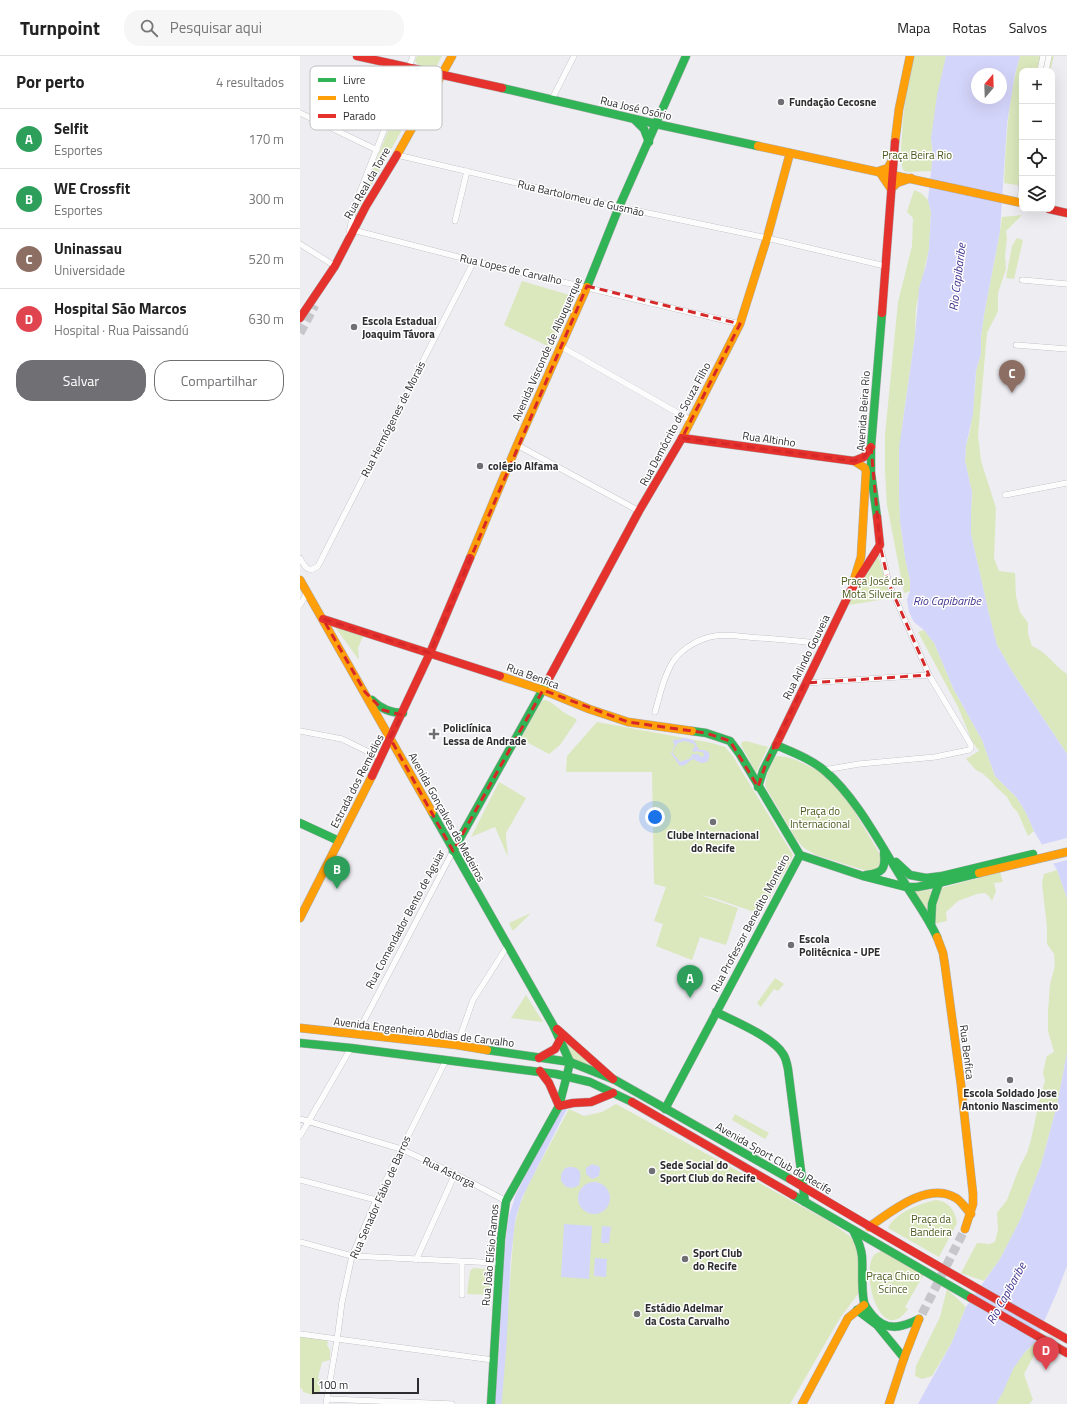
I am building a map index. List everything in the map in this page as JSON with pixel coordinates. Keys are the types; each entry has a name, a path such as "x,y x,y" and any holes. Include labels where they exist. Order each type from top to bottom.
{"main road":[{"name":"Rua José Osório","path":"357,56 404,66"},
{"name":"Rua Real da Torre","path":"442,76 452,56"},
{"name":"Avenida Visconde de Albuquerque","path":"430,652 587,286 619,207 686,56"},
{"name":"Avenida Beira Rio","path":"880,545 871,473 870,447 892,174 899,109 910,56"},
{"path":"391,63 394,66"},
{"name":"Rua José Osório","path":"442,76 1019,203"},
{"path":"634,119 644,129 649,142"},
{"name":"Rua Real da Torre","path":"301,314 335,266 353,230 411,130"},
{"name":"Rua Demócrito de Souza Filho","path":"543,690 640,511 682,438 740,324 767,238 790,153"},
{"path":"894,157 888,168 879,171 891,189 897,183 914,179"},
{"path":"1055,210 1067,213"},
{"path":"315,305 335,266"},
{"name":"Rua Altinho","path":"682,438 854,461"},
{"path":"854,461 864,457 870,447"},
{"name":"Rua Arlindo Gouveia","path":"850,592 861,557 866,472 865,468 854,461"},
{"name":"Rua Arlindo Gouveia","path":"776,745 805,682 850,592 880,545"},
{"path":"300,580 323,619"},
{"name":"Rua Benfica","path":"323,619 430,652 543,690 589,709 628,722 706,733 730,742 800,855"},
{"name":"Avenida Gonçalves de Medeiros","path":"323,619 453,851 554,1024 570,1062"},
{"name":"Estrada dos Remédios","path":"300,918 302,907 381,758 430,652"},
{"name":"Rua Comendador Bento de Aguiar","path":"453,851 543,690"},
{"path":"364,692 383,710 393,713 403,712"},
{"path":"782,732 784,746 788,750"},
{"path":"758,787 759,780 766,763 776,745"},
{"name":"Rua Benfica","path":"776,745 824,770 846,793 884,848 906,887 932,926 943,953 969,1160 973,1204 971,1214 965,1228"},
{"path":"300,823 338,841"},
{"path":"800,855 863,876 906,887 917,887 940,883 1067,845"},
{"path":"884,848 906,873 915,877 926,878 1067,852"},
{"path":"863,876 876,873 884,868 886,863 884,848"},
{"name":"Rua Professor Benedito Monteiro","path":"666,1109 800,855"},
{"path":"932,926 930,913 932,901 940,883"},
{"path":"716,1012 761,1036 775,1046 784,1056 788,1069 805,1202"},
{"name":"Avenida Gonçalves de Medeiros","path":"554,1024 615,1080"},
{"name":"Avenida Engenheiro Abdias de Carvalho","path":"300,1028 456,1045 570,1062"},
{"path":"539,1058 556,1048 560,1040"},
{"path":"300,1043 567,1075 570,1062"},
{"name":"Avenida Sport Club do Recife","path":"570,1062 615,1080 790,1179 962,1282 1067,1339"},
{"path":"540,1071 549,1084 559,1106 573,1103 591,1102 613,1093"},
{"name":"Avenida Sport Club do Recife","path":"567,1075 590,1082 613,1093 852,1228 1067,1353"},
{"name":"Rua João Elísio Ramos","path":"491,1404 499,1263 506,1201 559,1106 567,1075"},
{"path":"790,1179 800,1165"},
{"path":"869,1227 913,1198 923,1195 935,1194 957,1198 971,1214"},
{"path":"852,1228 861,1246 864,1305 873,1317 883,1325 894,1328 911,1324 921,1317 911,1336 889,1404"},
{"path":"802,1404 848,1318 864,1305"},
{"path":"857,1310 866,1314 891,1340 904,1358"}],"street":[{"name":"Rua Real da Torre","path":"408,66 413,56"},
{"path":"552,99 574,56"},
{"path":"1041,68 1043,56"},
{"path":"1047,68 1049,56"},
{"path":"300,113 310,118"},
{"path":"335,130 377,150"},
{"name":"Rua Real da Torre","path":"349,238 352,215 385,130"},
{"name":"Rua Bartolomeu de Gusmão","path":"397,155 619,207 767,238 885,266"},
{"path":"455,220 467,171"},
{"name":"Rua Lopes de Carvalho","path":"353,230 474,261 587,286 740,324"},
{"path":"300,244 335,266"},
{"name":"Rua Hermógenes de Morais","path":"300,558 306,568 310,570 318,566 474,261"},
{"path":"1022,280 1067,284"},
{"path":"1016,345 1067,349"},
{"path":"560,346 690,420"},
{"path":"518,445 640,511"},
{"path":"1005,495 1067,483"},
{"name":"Avenida Beira Rio","path":"824,770 859,764 936,757 969,750 971,748 971,745 929,675 889,584 880,545"},
{"path":"300,606 307,593"},
{"path":"655,712 668,669 681,652 698,641 714,636 726,635 825,644"},
{"path":"805,682 929,675"},
{"path":"300,731 342,739 381,758"},
{"name":"Rua Comendador Bento de Aguiar","path":"357,1034 453,851"},
{"path":"456,1045 472,1000 508,945"},
{"path":"300,1136 351,1048"},
{"name":"Rua Senador Fábio de Barros","path":"326,1401 342,1302 352,1256 376,1200 446,1060"},
{"name":"Rua Astorga","path":"300,1119 401,1149 456,1174 506,1201"},
{"path":"416,1260 456,1174"},
{"path":"300,1180 376,1200"},
{"path":"300,1242 352,1256 499,1263"},
{"path":"462,1262 462,1295"},
{"path":"300,1334 493,1360"},
{"path":"326,1401 452,1404"}],"highlighted area":[{"path":"587,286 740,324 682,438 854,461 864,457 871,447 880,545 889,584 929,675 805,683 766,763 758,787 730,741 706,733 628,722 543,690 453,851 390,738 402,715 383,710 365,692 323,619 430,653"}],"green space":[{"path":"417,56 442,56 437,66 422,66 418,65 415,61"},
{"name":"Praça Beira Rio","path":"914,56 946,56 931,138 933,154 932,171 906,172 903,170 902,166 901,149 903,116"},
{"path":"1020,56 1054,56 1051,68 1019,68 1019,186 1004,183 1010,103"},
{"path":"388,130 402,130 353,219"},
{"path":"914,190 921,193 928,200 931,212 929,249 916,308 915,336 903,419 899,493 900,521 905,558 910,580 910,591 904,593 887,505 885,435 898,302 912,246 913,218 907,212"},
{"path":"1022,215 1006,231 1006,269 998,293 998,311 987,333 978,435 981,461 996,508 994,558 999,571 1015,573 1016,596 1020,612 1028,623 1028,634 1032,646 1042,652 1067,674 1067,754 1013,673 997,645 971,534 972,492 965,461 966,446 970,431 976,371 981,354 981,337 984,315 1002,217"},
{"path":"1017,238 1023,240 1014,279 1006,278 1012,246"},
{"path":"522,281 576,297 552,348 504,325"},
{"name":"Praça José da Mota Silveira","path":"878,556 891,598 849,605 859,583"},
{"path":"335,627 364,634 358,648 359,660"},
{"path":"924,630 934,643 954,690 982,740 995,776 1017,798 1026,813 1034,831 1028,836 1018,813 1007,797 982,773 976,770 966,759 979,751 972,741 958,707 918,632"},
{"path":"545,700 551,702 566,714 577,720 560,745 549,754 521,739 541,701"},
{"name":"Clube Internacional do Recife","path":"597,722 712,743 725,747 732,755 793,855 760,914 714,898 700,895 738,908 726,945 700,937 692,960 656,946 663,924 654,921 666,887 654,884 652,772 566,772 567,756"},
{"path":"746,741 768,747 756,773 741,745 742,742"},
{"name":"Praça do Internacional","path":"777,756 796,760 821,772 848,801 881,856 881,867 870,872 816,855 804,848 796,839 765,786 767,774"},
{"path":"499,782 526,798 506,833 508,857 495,827 471,837"},
{"path":"1057,870 1067,898 1067,1053 1057,1105 1041,1165 1020,1220 1000,1259 984,1281 961,1273 977,1243 989,1244 995,1242 998,1230 997,1213 1007,1200 1020,1166 1027,1153 1045,1081 1043,1073 1045,1063 1047,1056 1054,1052 1048,1031 1048,1011 1050,984 1055,966 1054,954 1047,944 1047,927 1042,883 1044,874"},
{"path":"1000,872 1003,882 994,883 996,891 992,901 985,893 977,894 958,901 946,912 947,921 933,924 938,889"},
{"path":"911,889 920,891 931,890 928,911"},
{"path":"531,913 514,930 512,930 509,923"},
{"path":"775,978 784,984 778,991 774,989 761,1007 757,1003"},
{"path":"526,995 543,1022 511,1018"},
{"path":"559,1035 596,1067 575,1061"},
{"name":"Sport Club do Recife","path":"616,1104 830,1222 851,1237 858,1254 858,1294 840,1318 790,1404 501,1404 514,1227 520,1204 528,1185 569,1109 584,1116 602,1112"},
{"path":"735,1114 769,1133 765,1139 732,1120"},
{"name":"Praça da Bandeira","path":"936,1200 945,1203 951,1208 957,1223 939,1257 888,1228 896,1217 902,1213 915,1206"},
{"name":"Praça Chico Scince","path":"882,1251 924,1274 905,1307 908,1309 898,1319 889,1320 882,1314 871,1291 870,1264 874,1255"},
{"path":"474,1268 486,1269 490,1272 490,1295 467,1294 470,1271"},
{"path":"947,1289 966,1307 952,1342 932,1376 922,1379 915,1376 916,1366 940,1317"},
{"path":"300,1334 318,1336 328,1342 327,1345 330,1350 330,1360 322,1362 318,1378 322,1382 320,1392 313,1395 303,1392 302,1388 300,1389"},
{"path":"1035,1342 1040,1344 1024,1374 1033,1400 1029,1404 996,1404 1012,1369"}],"water":[{"name":"Rio Capibaribe","path":"946,56 1020,56 1015,74 1007,123 1000,231 984,315 981,337 981,354 976,371 973,414 966,446 965,461 972,492 971,534 997,645 1013,673 1067,754 1067,898 1057,870 1034,831 1026,813 1017,798 995,776 982,740 954,690 934,643 924,630 914,622 909,612 907,600 910,591 910,580 905,558 900,521 899,448 915,336 919,288 929,249 931,212 928,200 933,154 931,138 937,95"},
{"path":"684,738 694,741 699,750 705,750 710,754 708,761 701,763 694,759 682,766 679,765 671,753 675,745 673,742 674,739 677,740","holes":["685,741 694,744 695,746 692,751 703,752 704,756 701,757 698,754 692,754 691,758 680,762 672,752 678,743"]},
{"name":"Rio Capibaribe","path":"1067,1053 1067,1266 1057,1292 1035,1342 1025,1352 1013,1369 996,1404 918,1404 952,1342 966,1307 1000,1259 1020,1220 1041,1165 1057,1105"},
{"path":"592,1164 599,1166 600,1169 599,1176 592,1179 586,1174 586,1168"},
{"path":"565,1168 577,1168 580,1172 579,1185 573,1188 566,1187 561,1181 561,1174"},
{"path":"591,1182 597,1182 607,1189 610,1198 609,1204 603,1211 597,1214 591,1214 581,1207 578,1201 578,1195 585,1185"},
{"path":"564,1224 592,1226 589,1279 561,1277"},
{"path":"602,1226 611,1227 609,1243 601,1243"},
{"path":"595,1258 607,1259 606,1277 594,1276"}],"pier":[{"path":"1067,838 1067,860 1052,864 1040,845"}],"waterway":[{"path":"498,1404 503,1346 507,1261 512,1218 519,1196 564,1107"}],"tunnel":[{"path":"300,333 315,305"},
{"path":"922,1314 965,1229"}],"traffic: fast":[{"path":"587,287 619,207 686,56"},
{"path":"502,88 758,146"},
{"path":"635,120 644,129 649,142"},
{"path":"877,517 871,473 871,447 882,313"},
{"path":"453,851 547,682"},
{"path":"372,700 386,710 403,713"},
{"path":"692,731 706,733 730,741 739,753 800,855 863,876 906,887 917,887 939,883 979,873"},
{"path":"758,787 763,771 776,745 808,759 825,771 837,782 858,808 926,916 937,937"},
{"path":"432,812 553,1025 570,1062 567,1075"},
{"path":"300,823 339,841"},
{"path":"866,875 882,870 884,853"},
{"path":"896,862 910,875 926,878 942,876 1033,854"},
{"path":"665,1109 800,855"},
{"path":"931,925 932,904 939,883"},
{"path":"716,1012 762,1036 778,1048 785,1057 788,1069 805,1202"},
{"path":"300,1043 556,1074 590,1082 632,1102"},
{"path":"487,1050 570,1062 615,1080 790,1179"},
{"path":"491,1404 501,1239 506,1201 559,1106 567,1075"},
{"path":"793,1195 971,1298"},
{"path":"853,1230 859,1242 861,1252 863,1296 868,1310 877,1320 888,1326 894,1327 906,1325 919,1319"},
{"path":"857,1310 877,1325 904,1358"}],"traffic: slow":[{"path":"442,74 452,56"},
{"path":"895,142 899,109 910,56"},
{"path":"397,155 411,130"},
{"path":"758,146 1019,202"},
{"path":"682,438 740,324 767,238 790,153"},
{"path":"894,157 888,168 879,171 891,189 897,183 911,178"},
{"path":"470,558 517,445 587,287"},
{"path":"854,461 865,468 866,472 861,557 854,580"},
{"path":"300,580 432,812"},
{"path":"500,676 543,690 589,709 628,722 692,731"},
{"path":"300,918 372,776"},
{"path":"979,873 1067,852"},
{"path":"937,937 943,953 945,966 961,1085 973,1194 973,1204 965,1229"},
{"path":"300,1028 457,1045 487,1050"},
{"path":"869,1227 899,1206 922,1195 934,1193 945,1194 956,1198 971,1214"},
{"path":"802,1404 848,1318 864,1305"},
{"path":"889,1404 919,1319"}],"traffic: jam":[{"path":"357,56 402,66"},
{"path":"442,75 502,88"},
{"path":"882,313 895,142"},
{"path":"300,318 335,266 366,206 397,155"},
{"path":"1055,210 1067,213"},
{"path":"682,438 854,461 864,457 871,447"},
{"path":"547,682 639,511 682,438"},
{"path":"776,745 850,592 880,545 877,517"},
{"path":"372,776 430,653 470,558"},
{"path":"323,619 500,676"},
{"path":"557,1029 613,1079"},
{"path":"539,1058 555,1049 560,1040"},
{"path":"540,1071 549,1083 559,1106 573,1103 591,1102 613,1093"},
{"path":"632,1102 793,1195"},
{"path":"790,1179 1067,1339"},
{"path":"971,1298 1067,1353"}],"place":[{"name":"Fundação Cecosne","path":"781,102"},
{"name":"Escola Estadual Joaquim Távora","path":"354,327"},
{"name":"Uninassau","path":"1012,393"},
{"name":"colégio Alfama","path":"480,466"},
{"name":"Policlínica Lessa de Andrade","path":"434,734"},
{"name":"Clube Internacional do Recife","path":"713,822"},
{"name":"WE Crossfit","path":"337,889"},
{"name":"Escola Politécnica - UPE","path":"791,945"},
{"name":"Selfit","path":"690,998"},
{"name":"Escola Soldado Jose Antonio Nascimento","path":"1010,1080"},
{"name":"Sede Social do Sport Club do Recife","path":"652,1171"},
{"name":"Sport Club do Recife","path":"685,1259"},
{"name":"Estádio Adelmar da Costa Carvalho","path":"637,1314"},
{"name":"Hospital São Marcos","path":"1046,1370"}]}
